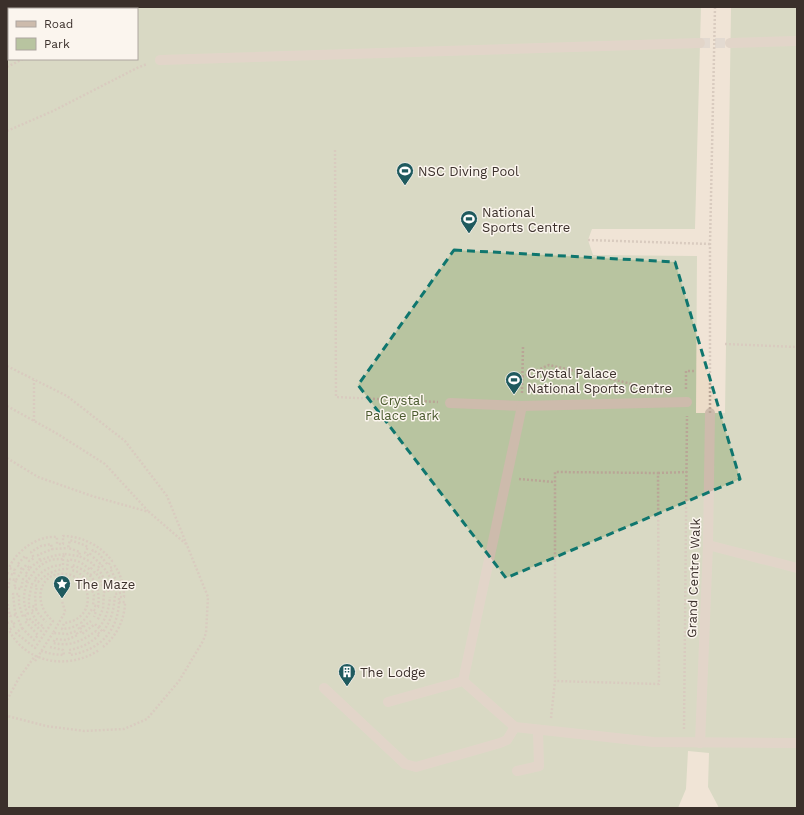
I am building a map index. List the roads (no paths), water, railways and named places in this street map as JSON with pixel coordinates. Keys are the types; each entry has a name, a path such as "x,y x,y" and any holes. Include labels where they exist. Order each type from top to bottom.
{"lane":[{"path":"730,43 797,41"},
{"path":"160,60 700,43"},
{"path":"450,403 522,406 687,402"},
{"path":"463,681 522,406"},
{"name":"Grand Centre Walk","path":"700,743 708,545 710,413"},
{"path":"708,545 797,568"},
{"path":"388,702 463,681"},
{"path":"463,681 514,727 653,742 797,743"},
{"path":"324,688 405,764 416,767 500,743 507,740 514,727"},
{"path":"517,771 539,766 538,730"}],"tunnel":[{"path":"700,43 730,43"}],"place":[{"name":"NSC Diving Pool","path":"405,186"},
{"name":"National Sports Centre","path":"469,234"},
{"name":"Crystal Palace National Sports Centre","path":"514,395"},
{"name":"The Maze","path":"62,599"},
{"name":"The Lodge","path":"347,687"}],"park label":[{"name":"Crystal Palace Park","path":"402,408"}]}
